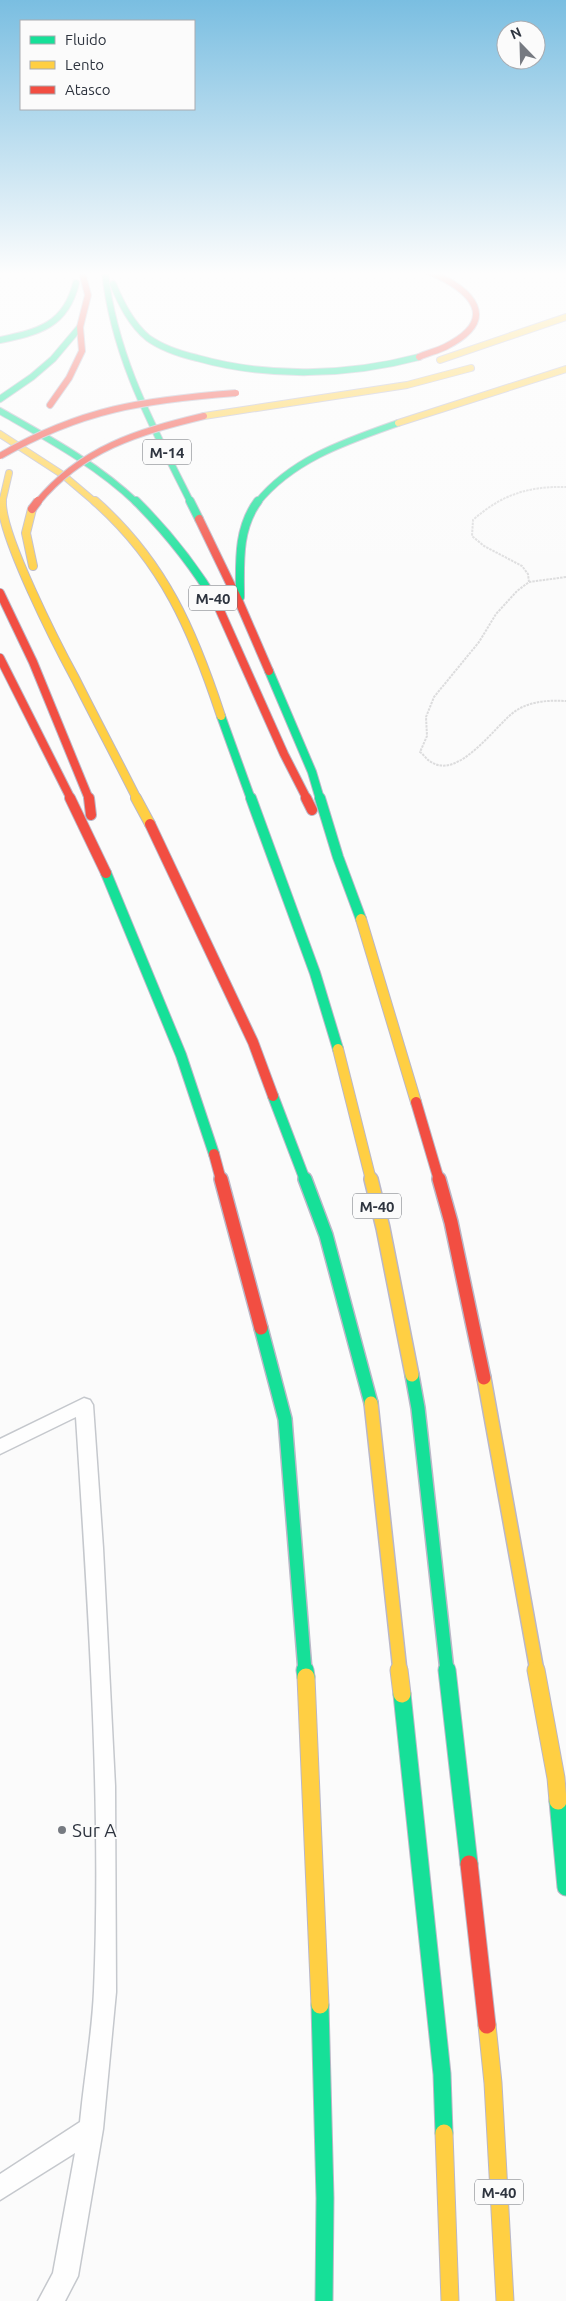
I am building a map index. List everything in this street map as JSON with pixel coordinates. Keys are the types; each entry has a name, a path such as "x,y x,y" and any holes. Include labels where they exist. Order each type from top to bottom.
{"highway":[{"path":"0,399 27,379"},
{"path":"68,379 44,413 9,473 0,507 9,539 25,582 74,681 165,854 253,1042 326,1234 372,1408 442,2074 450,2301"},
{"name":"M-14","path":"133,379 240,604"},
{"path":"302,389 405,379"},
{"path":"74,681 27,545 28,521 32,509 40,496 56,480 100,450 147,431 204,416 407,385 431,379"},
{"path":"338,857 312,772 240,604 242,535 246,521 262,496 292,471 328,450 381,429 537,379"},
{"path":"0,456 35,434 83,416 164,400 241,393"},
{"name":"M-40","path":"0,411 73,452 116,484 152,517 206,583 259,694 292,775 338,857 367,935 451,1222 488,1403 554,1768 566,1886"},
{"name":"M-40","path":"0,434 43,459 92,497 127,532 169,589 201,655 226,732 315,973 333,1029 383,1228 418,1408 493,2083 505,2301"},
{"path":"0,593 33,662 89,796 95,848"},
{"path":"0,658 95,848 181,1055 210,1138 285,1419 303,1624 316,1890 325,2198 324,2301"},
{"path":"312,2292 325,2198"}],"lane":[{"path":"0,1447 84,1405 102,1701 106,1885 105,1992 91,2129 64,2276 51,2301"},
{"path":"0,2188 91,2129"}],"path":[{"path":"529,582 528,574 522,566 484,546 472,536 473,520 490,504 507,494 533,488 566,487"},
{"path":"566,577 529,582 517,591 496,614 479,642 434,697 426,717 427,736 420,752 428,762 442,766 459,763 472,753 494,728 515,711 536,703 566,701"}],"traffic: fast":[{"path":"0,399 29,379"},
{"path":"132,379 154,430 199,519"},
{"path":"0,411 73,452 116,483 173,540 218,606"},
{"path":"240,597 240,554 244,529 253,508 267,490 286,474 331,449 398,423"},
{"path":"269,671 312,772 338,857 361,919"},
{"path":"221,716 315,973 338,1049"},
{"path":"106,873 181,1055 214,1154"},
{"path":"273,1096 326,1235 371,1403"},
{"path":"261,1328 285,1419 306,1677"},
{"path":"412,1375 418,1408 469,1864"},
{"path":"402,1694 442,2074 444,2133"},
{"path":"558,1801 566,1887"},
{"path":"320,2005 325,2198 324,2301"}],"traffic: slow":[{"path":"204,416 407,385 428,379"},
{"path":"398,423 534,379"},
{"path":"0,434 43,461 82,490 133,541 178,604 199,651 221,716"},
{"path":"9,473 1,507 9,539 25,582 150,824"},
{"path":"32,509 26,533 33,566"},
{"path":"361,919 416,1102"},
{"path":"338,1049 383,1228 412,1375"},
{"path":"484,1378 556,1778 558,1801"},
{"path":"371,1403 402,1694"},
{"path":"306,1677 320,2005"},
{"path":"487,2025 493,2083 505,2301"},
{"path":"444,2133 450,2301"}],"traffic: jam":[{"path":"50,405 68,379"},
{"path":"0,456 28,439 57,426 114,408 173,398 236,393"},
{"path":"32,509 49,488 87,457 130,437 204,416"},
{"path":"199,519 240,604 269,671"},
{"path":"0,593 33,662 89,796 91,815"},
{"path":"218,606 284,754 312,810"},
{"path":"0,658 106,873"},
{"path":"150,824 253,1042 273,1096"},
{"path":"416,1102 451,1222 484,1378"},
{"path":"214,1154 261,1328"},
{"path":"469,1864 487,2025"}],"place":[{"name":"Sur A","path":"62,1830"}]}
